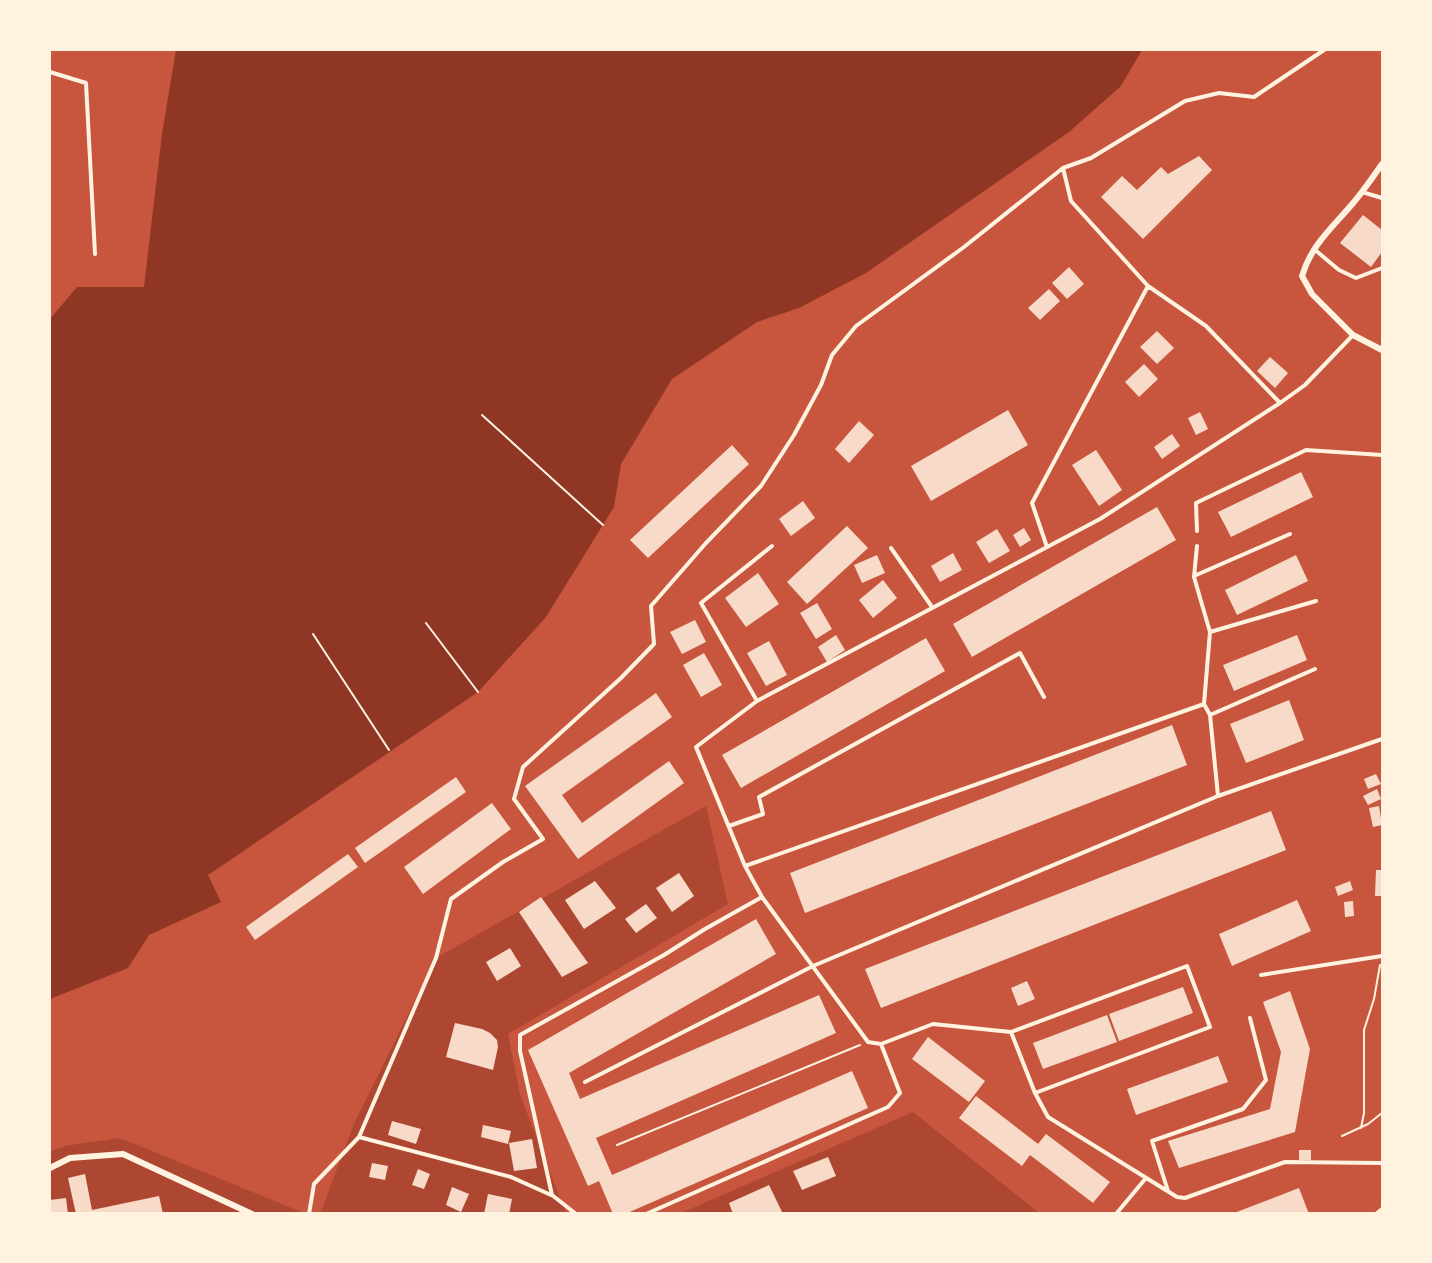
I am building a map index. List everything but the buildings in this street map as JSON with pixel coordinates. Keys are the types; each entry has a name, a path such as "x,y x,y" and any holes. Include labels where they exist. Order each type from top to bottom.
{"street":[{"path":"1383,164 1313,249 1302,276 1312,294 1353,335 1383,350"},
{"path":"50,1168 70,1158 123,1154 252,1214"}],"lane":[{"path":"309,1214 314,1184 359,1137 436,958 451,899 503,862 543,838 514,799 523,767 621,678 654,644 651,606 706,543 761,486 805,415 821,385 832,356 856,326 964,247 1063,168 1090,158 1185,101 1219,93 1254,97 1324,50"},
{"path":"50,72 86,83 94,254"},
{"path":"1063,168 1071,201 1148,286 1206,326 1280,404"},
{"path":"1362,192 1383,198"},
{"path":"1313,249 1339,270 1356,278 1383,268"},
{"path":"1047,547 1032,503 1148,286"},
{"path":"1035,1093 1210,1027 1187,966 1011,1032 933,1024 881,1044 868,1042 762,897 745,866 696,747 757,700 1100,519 1280,404 1305,385 1353,335"},
{"path":"1197,531 1196,503 1306,450 1383,455"},
{"path":"1194,577 1290,534"},
{"path":"757,700 701,603 772,546"},
{"path":"1197,546 1194,577 1210,632 1204,704 1210,715 1218,796"},
{"path":"891,548 932,608"},
{"path":"1210,632 1316,601"},
{"path":"729,826 763,814 759,797 1020,653 1044,697"},
{"path":"1210,715 1315,669"},
{"path":"745,866 1204,704"},
{"path":"585,1082 813,966 1218,796 1383,739"},
{"path":"552,1195 520,1051 520,1035 664,955 705,928 762,897"},
{"path":"1261,975 1382,956"},
{"path":"1168,1192 1152,1141 1243,1109 1266,1080 1250,1018"},
{"path":"1011,1032 1035,1093 1048,1117 1176,1197 1185,1198 1285,1162 1383,1163"},
{"path":"646,1214 888,1107 900,1093 881,1044"},
{"path":"359,1137 511,1177 552,1195 576,1214"},
{"path":"1116,1214 1146,1178"},
{"path":"1376,1214 1383,1209"}],"path":[{"path":"482,415 603,525"},
{"path":"426,623 478,692"},
{"path":"313,634 389,750"},
{"path":"1361,1128 1364,1113 1365,1030 1374,999 1382,956"},
{"path":"617,1145 868,1042"},
{"path":"1342,1136 1361,1128 1383,1113"}],"shaded area":[{"path":"176,50 1142,50 1121,86 1069,132 866,273 799,308 757,322 672,379 621,464 614,507 546,617 478,692 208,875 221,902 149,935 128,968 50,999 50,319 77,287 144,287 162,134"},
{"path":"706,806 728,904 508,1034 520,1095 566,1213 320,1214 353,1126 436,958"},
{"path":"913,1112 1039,1213 679,1214"},
{"path":"120,1138 304,1213 50,1213 50,1152 64,1146"}]}
